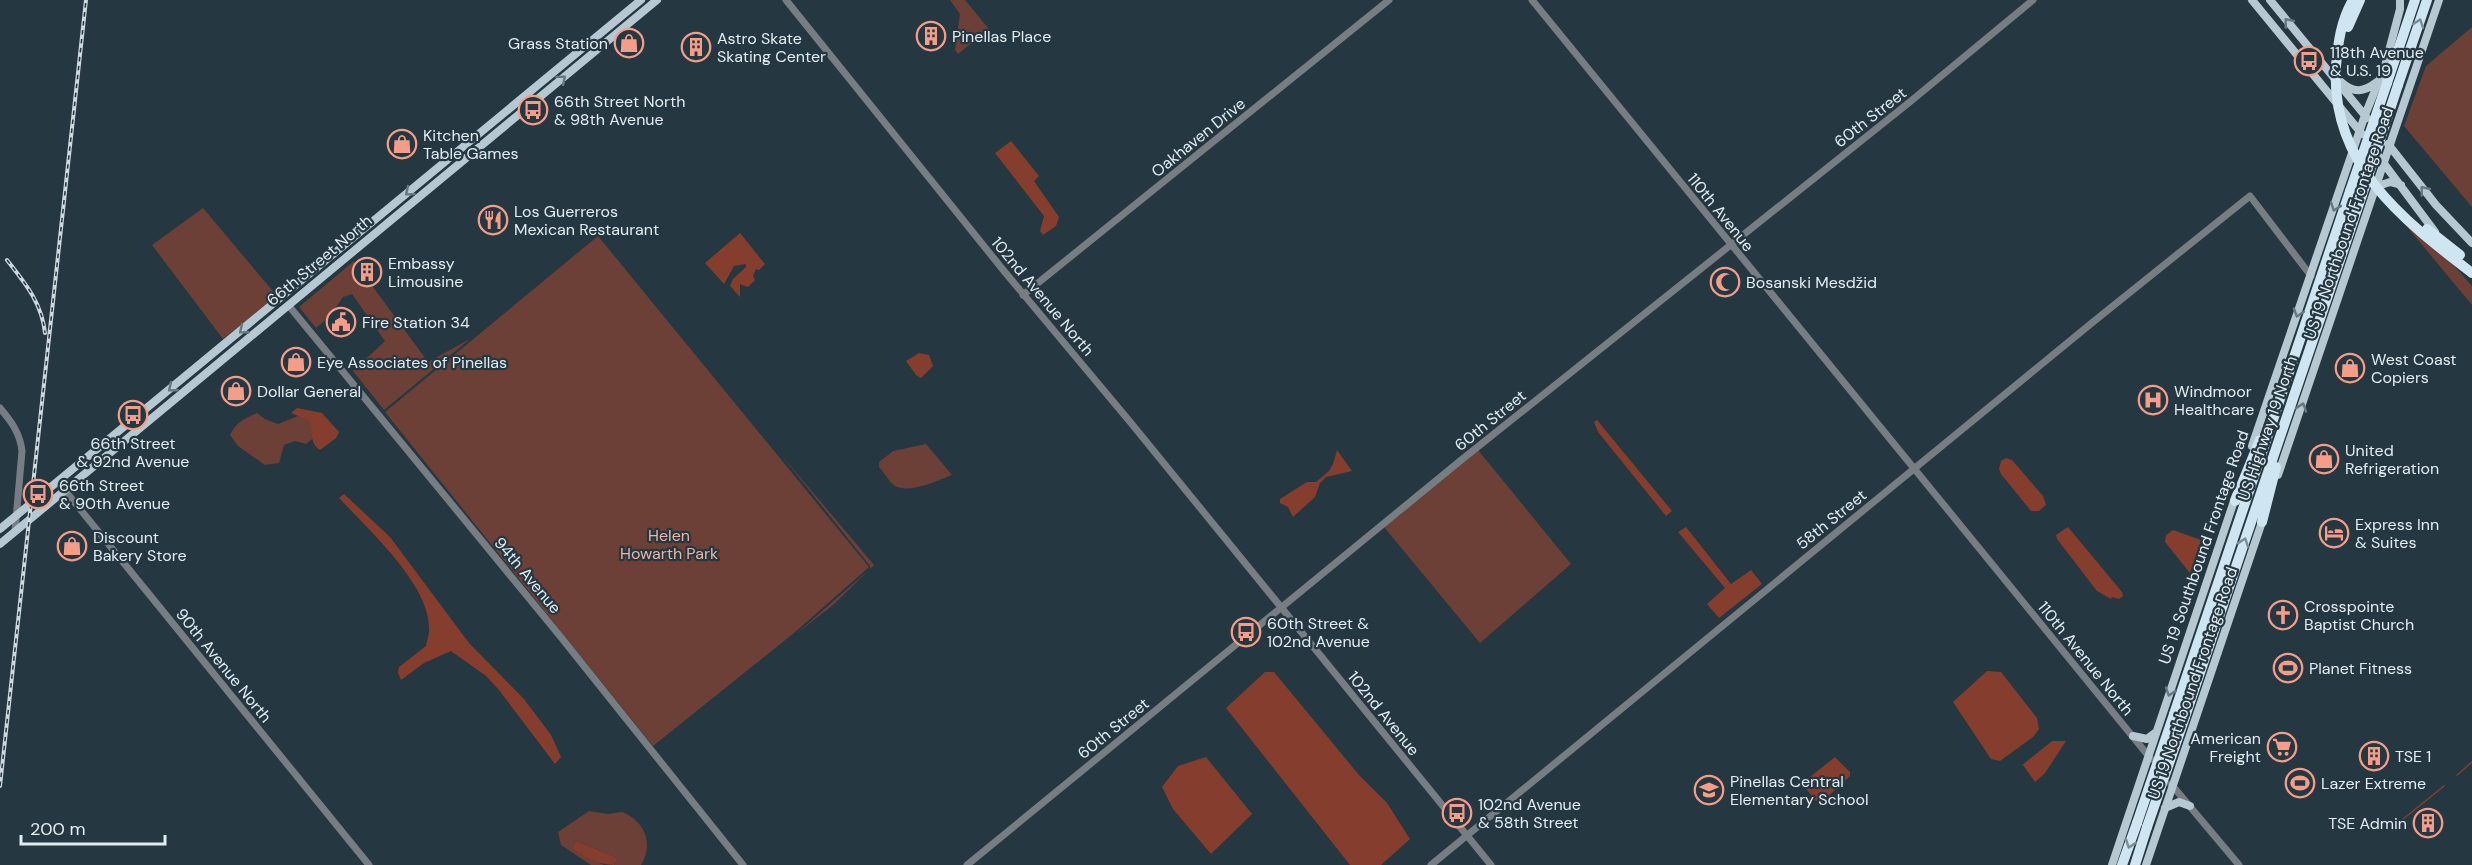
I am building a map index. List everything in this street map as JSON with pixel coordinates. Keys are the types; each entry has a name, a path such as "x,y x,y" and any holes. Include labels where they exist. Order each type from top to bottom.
{"highway":[{"path":"2353,0 2342,26 2337,49 2337,101 2361,169 2403,218 2472,275"},
{"path":"2360,0 2348,27 2342,60 2343,98 2349,125 2360,152 2375,178 2396,202 2472,264"},
{"name":"US Highway 19 North","path":"2184,719 2288,377 2350,191 2383,81 2415,0"},
{"name":"US Highway 19 North","path":"2122,865 2137,823 2184,719 2290,407 2367,196 2403,88 2427,0"},
{"path":"2235,501 2288,377"},
{"path":"2262,522 2290,407"},
{"name":"US Highway 19 North","path":"2134,865 2137,823"}],"main road":[{"name":"66th Street North","path":"0,529 641,0"},
{"name":"66th Street North","path":"0,544 657,0"},
{"path":"2252,0 2360,132 2378,142 2472,243"},
{"path":"2270,0 2365,116 2378,142 2385,164 2440,239 2472,275"},
{"name":"US 19 Southbound Frontage Road","path":"2112,865 2137,823 2137,790 2365,116 2371,99 2383,81 2400,9 2400,0"},
{"name":"US 19 Northbound Frontage Road","path":"2146,865 2185,750 2184,719 2262,522 2367,196 2375,187 2385,164 2378,142 2398,121 2403,88 2439,0"},
{"path":"2385,66 2379,98 2384,104 2393,106 2400,102 2403,88"},
{"path":"2328,71 2355,91 2383,81"},
{"path":"2371,99 2381,173"},
{"path":"2352,155 2361,148 2378,142 2398,121"},
{"path":"2344,181 2351,176 2366,179 2370,184 2367,196"},
{"path":"2375,187 2390,182 2401,185"},
{"path":"2161,720 2163,727 2174,737 2186,733 2184,719"},
{"path":"2133,736 2147,740 2157,730"},
{"path":"2157,730 2161,771 2167,791 2165,808 2179,802 2190,806"},
{"path":"2137,790 2185,750"},
{"path":"2137,823 2134,808 2143,803 2151,804 2159,809 2161,819"}],"street":[{"name":"102nd Avenue North","path":"786,0 1023,295 1131,423 1281,608"},
{"name":"Oakhaven Drive","path":"1023,295 1389,0"},
{"name":"110th Avenue","path":"1532,0 1913,469"},
{"name":"60th Street","path":"967,865 1514,418 1911,101 2032,0"},
{"name":"58th Street","path":"1431,865 2250,196 2298,257"},
{"path":"2298,257 2308,262 2317,258"},
{"path":"2298,257 2311,276"},
{"name":"94th Avenue","path":"289,306 560,636 743,865"},
{"path":"0,408 10,420 20,440 21,466 15,531"},
{"name":"110th Avenue North","path":"1913,469 2239,865"},
{"name":"90th Avenue North","path":"58,482 369,865"},
{"name":"102nd Avenue","path":"1281,608 1466,835"},
{"path":"1466,835 1491,865"}],"green space":[{"path":"950,0 965,0 989,29 958,54 955,50 960,14"},
{"path":"2472,27 2472,207 2404,126 2426,66"},
{"path":"2389,205 2431,240 2472,286 2472,305"},
{"path":"203,208 277,296 223,339 152,245"},
{"name":"Helen Howarth Park","path":"598,236 869,567 794,633 653,746 385,412"},
{"path":"354,261 428,362 470,339 384,410 353,371 385,341 352,294 343,297 330,316 316,328 299,307"},
{"path":"257,413 278,424 298,416 311,420 312,439 306,444 295,441 284,445 279,463 265,465 238,446 230,435 244,419"},
{"path":"926,444 952,475 916,487 901,488 893,485 879,467 879,462 893,451"},
{"path":"1478,450 1571,564 1480,643 1384,527"},
{"path":"778,451 874,565 870,569 870,566"},
{"path":"869,569 833,605 796,634"},
{"path":"589,811 608,814 622,812 642,827 647,849 641,865 614,865 618,858 576,841 572,849 604,865 591,865 561,845 558,832"}],"shaded area":[{"path":"1011,141 1039,176 1034,181 1059,217 1056,226 1043,235 1040,231 1044,216 995,153"},
{"path":"740,233 765,264 759,270 756,269 753,276 755,280 748,287 740,284 740,297 730,286 746,264 734,266 724,284 705,263"},
{"path":"919,353 929,355 933,366 921,378 906,361"},
{"path":"297,408 322,413 339,432 336,438 320,450 313,441 310,421 291,413"},
{"path":"1597,420 1672,511 1666,516 1598,432 1594,422"},
{"path":"1337,450 1352,471 1326,477 1320,483 1315,497 1293,517 1288,507 1280,503 1280,499 1307,482 1316,482 1329,471"},
{"path":"2006,458 2012,460 2043,496 2046,505 2039,511 2031,511 2001,474 1999,469 2001,461"},
{"path":"344,494 390,537 469,643 524,699 551,735 561,757 555,764 499,690 486,676 451,651 424,663 401,680 398,673 399,667 426,646 429,629 426,610 408,575 380,541 339,498"},
{"path":"1686,527 1731,584 1751,570 1762,584 1719,618 1707,604 1725,588 1678,532"},
{"path":"2068,527 2123,596 2119,599 2112,597 2111,599 2097,591 2057,539 2056,535"},
{"path":"2173,530 2201,540 2190,573 2165,542 2166,535"},
{"path":"1987,671 2001,672 2037,718 2039,729 2033,737 2000,761 1991,759 1953,702"},
{"path":"1265,672 1274,672 1359,775 1387,803 1410,839 1381,865 1350,865 1226,708"},
{"path":"2052,741 2066,741 2045,773 2035,782 2023,765 2021,766"},
{"path":"1206,757 1252,814 1211,854 1173,809 1162,787 1178,766"},
{"path":"1835,757 1850,772 1850,776 1822,802 1816,801 1803,785"},
{"path":"576,841 618,858 614,865 597,862 572,849"}],"waterway":[{"path":"2457,775 2472,762"},
{"path":"2397,824 2444,786"}],"railway":[{"path":"0,786 86,0"},
{"path":"7,260 36,303 45,333"}],"place":[{"name":"Pinellas Place","path":"931,36"},
{"name":"Grass Station","path":"629,43"},
{"name":"Astro Skate Skating Center","path":"696,47"},
{"name":"118th Avenue & U.S. 19","path":"2309,61"},
{"name":"66th Street North & 98th Avenue","path":"533,110"},
{"name":"Kitchen Table Games","path":"402,144"},
{"name":"Los Guerreros Mexican Restaurant","path":"493,220"},
{"name":"Embassy Limousine","path":"367,272"},
{"name":"Bosanski Mesdžid","path":"1725,282"},
{"name":"Fire Station 34","path":"341,322"},
{"name":"Eye Associates of Pinellas","path":"296,362"},
{"name":"West Coast Copiers","path":"2350,368"},
{"name":"Dollar General","path":"236,391"},
{"name":"Windmoor Healthcare","path":"2153,400"},
{"name":"66th Street & 92nd Avenue","path":"133,415"},
{"name":"United Refrigeration","path":"2324,459"},
{"name":"66th Street & 90th Avenue","path":"38,494"},
{"name":"Express Inn & Suites","path":"2334,533"},
{"name":"Discount Bakery Store","path":"72,546"},
{"name":"Crosspointe Baptist Church","path":"2283,615"},
{"name":"60th Street & 102nd Avenue","path":"1246,632"},
{"name":"Planet Fitness","path":"2288,668"},
{"name":"American Freight","path":"2282,747"},
{"name":"TSE 1","path":"2374,756"},
{"name":"Lazer Extreme","path":"2300,783"},
{"name":"Pinellas Central Elementary School","path":"1709,790"},
{"name":"102nd Avenue & 58th Street","path":"1457,813"},
{"name":"TSE Admin","path":"2428,823"}]}
